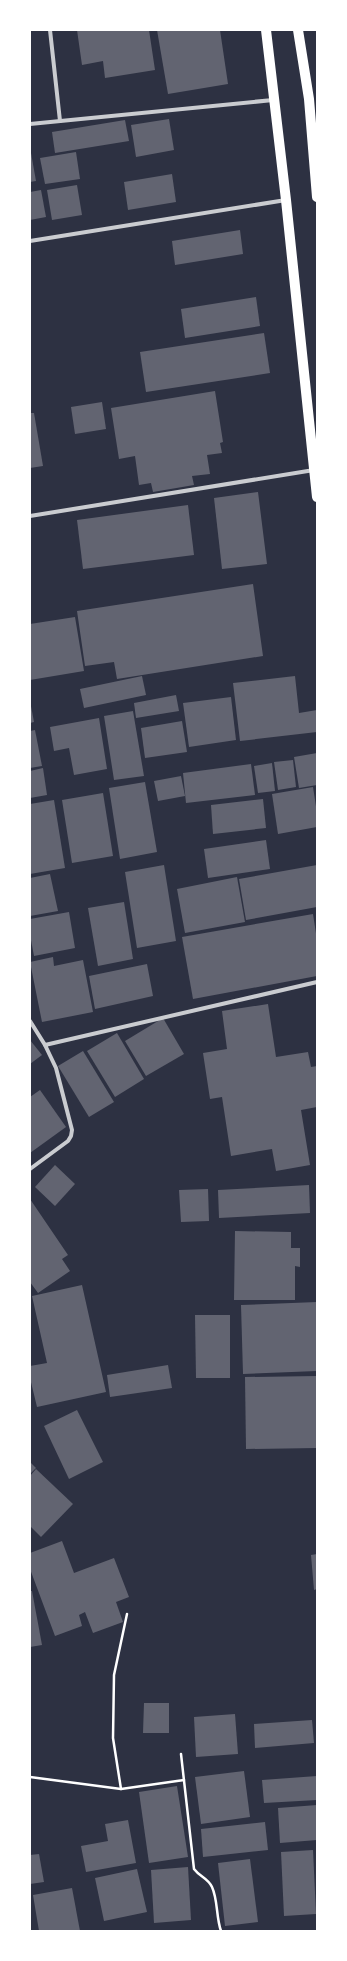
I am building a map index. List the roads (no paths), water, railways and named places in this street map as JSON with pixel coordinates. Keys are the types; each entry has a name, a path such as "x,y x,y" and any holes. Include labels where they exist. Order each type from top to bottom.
{"main road":[{"path":"266,30 273,100 286,200 317,497"},
{"path":"298,30 309,99 317,197"}],"street":[{"path":"50,30 60,120"},
{"path":"30,124 273,100"},
{"path":"30,241 286,200"},
{"path":"30,516 314,470"},
{"path":"45,1045 317,982"},
{"path":"30,1021 45,1045 56,1068 72,1130 68,1141 30,1169"}]}
